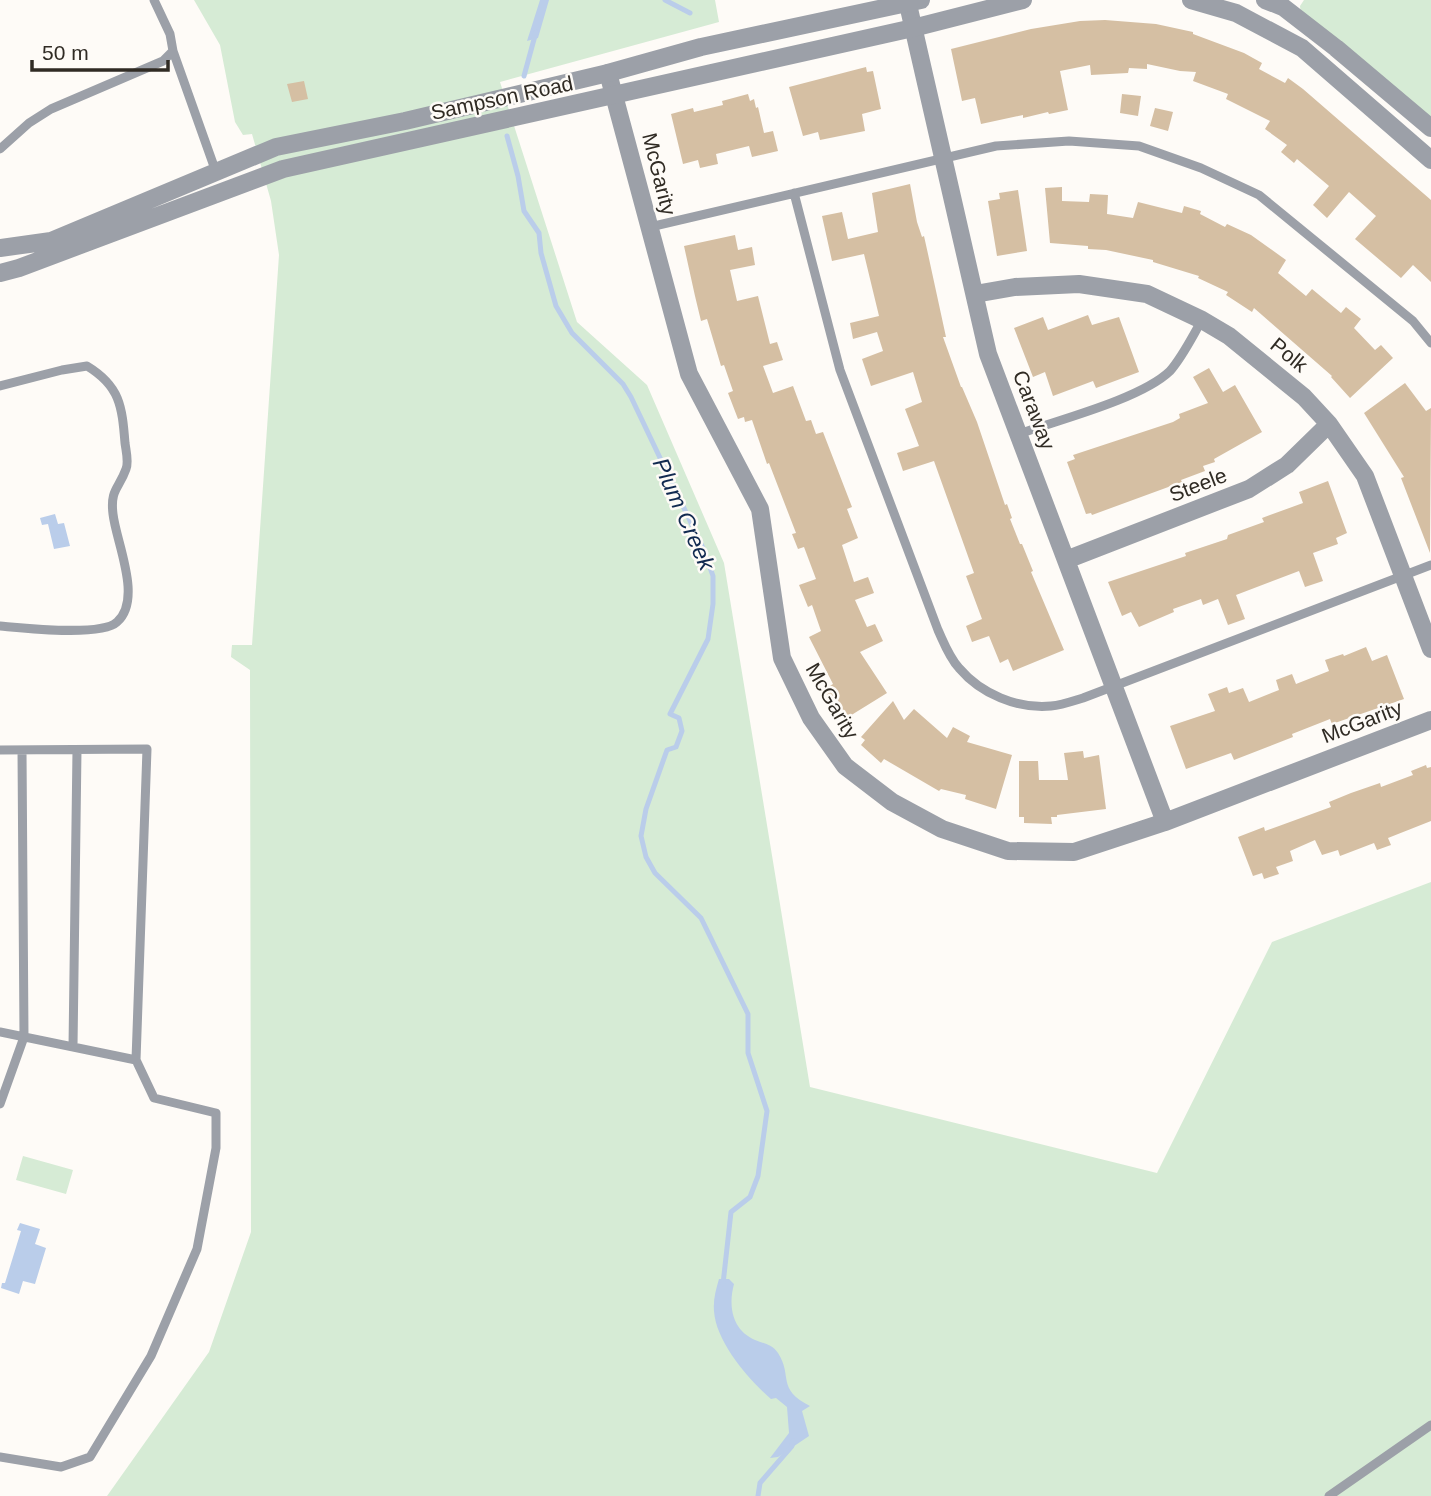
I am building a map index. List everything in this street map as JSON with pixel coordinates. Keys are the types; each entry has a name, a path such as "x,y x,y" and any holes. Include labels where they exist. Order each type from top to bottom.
{"street":[{"name":"Sampson Road","path":"0,273 283,169 616,96 1023,0"},
{"path":"1192,0 1236,13 1302,48 1431,160"},
{"path":"1265,0 1286,4 1431,128"},
{"name":"Sampson Road","path":"0,248 51,241 276,146 405,121 608,73 701,47 912,1"},
{"name":"Caraway","path":"912,1 913,28 988,354 1165,822"},
{"path":"1270,30 1286,4"},
{"name":"McGarity","path":"608,73 689,374 760,509 782,658 811,718 845,766 891,802 932,824 1008,851 1074,852 1165,822 1431,720"},
{"name":"Polk","path":"975,294 1015,287 1079,284 1147,294 1229,336 1304,397 1329,424 1365,476 1431,649"},
{"name":"Steele","path":"1066,560 1249,489 1287,465 1329,424"}],"lane":[{"path":"154,0 170,34 173,51 216,172"},
{"path":"0,149 29,123 51,109 163,61 173,51"},
{"path":"650,228 996,145 1069,141 1139,146 1201,168 1259,195 1413,321 1431,343"},
{"path":"794,193 840,370 938,630 957,667 991,694 1037,707 1054,706 1083,698 1431,565"},
{"path":"1018,434 1128,396 1151,385 1170,370 1202,320"},
{"path":"0,386 87,366 103,376 112,387 122,410 127,468 113,493 113,516 121,544 128,588 127,607 116,623 101,628 72,630 0,626"},
{"path":"0,750 147,749 136,1060 154,1098 216,1113 216,1148 197,1249 151,1356 90,1457 61,1466 0,1457"},
{"path":"0,1104 24,1037 22,750"},
{"path":"73,1047 77,750"},
{"path":"0,1032 136,1060"},
{"path":"1329,1496 1431,1425"}],"green space":[{"path":"194,0 715,0 719,22 500,82 577,322 647,385 724,563 810,1087 1157,1173 1272,942 1431,882 1431,1496 107,1496 209,1352 251,1232 250,670 231,657 232,645 252,645 279,255 271,201 252,134 243,135 235,122 220,45"},
{"path":"1304,0 1431,0 1431,123 1301,14 1300,6"},
{"path":"23,1156 73,1170 66,1194 16,1180"}],"water":[{"path":"540,0 549,0 538,38 527,41"},
{"path":"55,514 58,524 64,523 70,546 54,549 48,524 42,525 40,518"},
{"path":"20,1223 40,1229 35,1244 46,1248 35,1284 23,1281 19,1294 1,1288 2,1283 5,1283 21,1231 17,1230"},
{"path":"719,1279 729,1279 734,1284 732,1309 741,1330 747,1336 776,1350 782,1361 789,1388 799,1400 810,1406 802,1411 809,1436 778,1457 770,1458 789,1433 787,1407 762,1391 743,1371 727,1347 716,1323 714,1311"}],"building":[{"path":"1105,20 1156,24 1193,32 1244,53 1262,63 1259,69 1285,83 1288,78 1303,89 1431,200 1431,282 1413,265 1401,278 1355,239 1376,216 1349,192 1327,218 1313,205 1329,186 1297,159 1294,163 1281,152 1287,145 1265,129 1270,121 1226,99 1228,94 1193,81 1196,72 1147,64 1147,69 1129,68 1128,73 1091,75 1090,65 1060,71 1068,110 1023,118 1023,115 981,124 975,98 962,101 951,49 1031,29"},
{"path":"866,67 867,72 873,71 881,109 862,114 865,131 820,140 818,132 803,136 789,87"},
{"path":"304,81 308,99 292,102 287,84"},
{"path":"748,94 750,101 754,99 756,108 758,107 764,133 773,131 778,151 752,157 749,146 716,154 718,164 700,168 698,160 683,164 671,114 693,108 694,112 723,105 722,101"},
{"path":"1122,94 1141,96 1138,116 1120,113"},
{"path":"1155,108 1173,112 1168,131 1150,126"},
{"path":"910,184 946,337 943,337 977,422 1005,505 1007,504 1012,518 1010,519 1064,650 1013,671 1008,659 1000,663 989,636 972,642 966,626 982,619 966,576 974,573 934,461 903,471 897,453 919,446 905,409 922,402 913,372 871,386 862,359 883,351 877,332 853,339 850,323 879,316 864,254 832,261 822,216 842,212 848,239 878,232 872,193"},
{"path":"1062,187 1062,201 1089,202 1090,194 1108,195 1107,214 1133,218 1138,202 1182,213 1184,206 1201,211 1200,214 1225,227 1227,224 1251,235 1286,260 1278,273 1306,296 1312,289 1341,313 1346,307 1361,319 1354,328 1375,350 1381,345 1393,358 1350,398 1332,376 1254,308 1252,312 1226,295 1228,292 1198,278 1199,276 1153,260 1088,249 1088,246 1050,243 1045,188"},
{"path":"1018,190 1027,251 997,256 988,201 1000,199 999,193"},
{"path":"735,235 738,250 752,247 755,265 730,270 737,301 758,296 770,344 777,342 783,360 763,366 773,393 793,386 806,421 811,420 816,434 823,432 852,507 847,509 858,538 842,545 854,582 868,577 874,593 855,600 867,627 875,624 883,641 860,652 887,693 845,719 836,704 832,707 822,691 833,684 809,637 821,631 812,605 808,607 799,585 816,579 804,547 798,549 792,534 796,533 752,420 745,422 744,417 738,419 728,393 733,391 724,365 721,366 707,319 701,321 695,296 684,246"},
{"path":"1088,315 1092,325 1119,317 1139,372 1096,388 1093,381 1053,396 1045,372 1033,377 1014,328 1043,317 1048,330"},
{"path":"1209,368 1223,392 1235,385 1262,432 1214,459 1215,462 1203,466 1205,471 1181,480 1182,482 1092,515 1086,514 1067,462 1075,459 1073,455 1173,422 1180,418 1179,414 1208,403 1193,377"},
{"path":"1405,383 1426,411 1431,408 1430,553 1401,478 1404,477 1364,413"},
{"path":"1328,481 1347,533 1336,538 1338,544 1313,553 1323,581 1305,587 1299,571 1236,595 1245,619 1228,625 1218,599 1203,605 1201,599 1173,609 1174,612 1139,627 1131,612 1122,616 1108,582 1227,539 1228,535 1264,522 1262,518 1303,503 1299,492"},
{"path":"1366,647 1372,661 1387,655 1404,699 1332,724 1330,719 1234,760 1231,753 1186,769 1170,726 1215,711 1208,694 1227,687 1229,693 1243,688 1249,702 1279,690 1276,680 1292,674 1296,684 1329,671 1325,660"},
{"path":"893,701 904,720 914,709 947,738 953,727 970,736 967,742 1012,755 996,809 965,799 966,795 941,789 939,791 884,759 881,763 861,745 865,740 861,737"},
{"path":"1083,751 1084,758 1099,755 1106,809 1057,815 1051,817 1052,824 1024,823 1024,817 1019,817 1019,761 1038,761 1039,780 1068,780 1064,753"},
{"path":"1426,765 1427,768 1431,767 1431,821 1388,838 1391,845 1377,850 1374,843 1340,856 1338,850 1322,855 1315,840 1290,851 1293,861 1276,867 1279,874 1264,879 1262,873 1253,876 1238,837 1264,827 1265,831 1331,807 1329,802 1380,783 1381,787 1413,775 1411,771"}],"waterway":[{"path":"665,0 690,13"},
{"name":"Plum Creek","path":"524,76 536,32"},
{"name":"Plum Creek","path":"507,136 524,211 539,233 541,253 556,306 572,333 623,384 631,397 703,548 713,576 713,604 708,639 670,714 679,718 682,731 676,747 667,750 646,809 641,836 646,857 655,873 701,918 748,1014 748,1053 767,1111 758,1176 750,1197 731,1212 723,1284"},
{"name":"Plum Creek","path":"758,1496 760,1483 792,1446 793,1441"}]}
